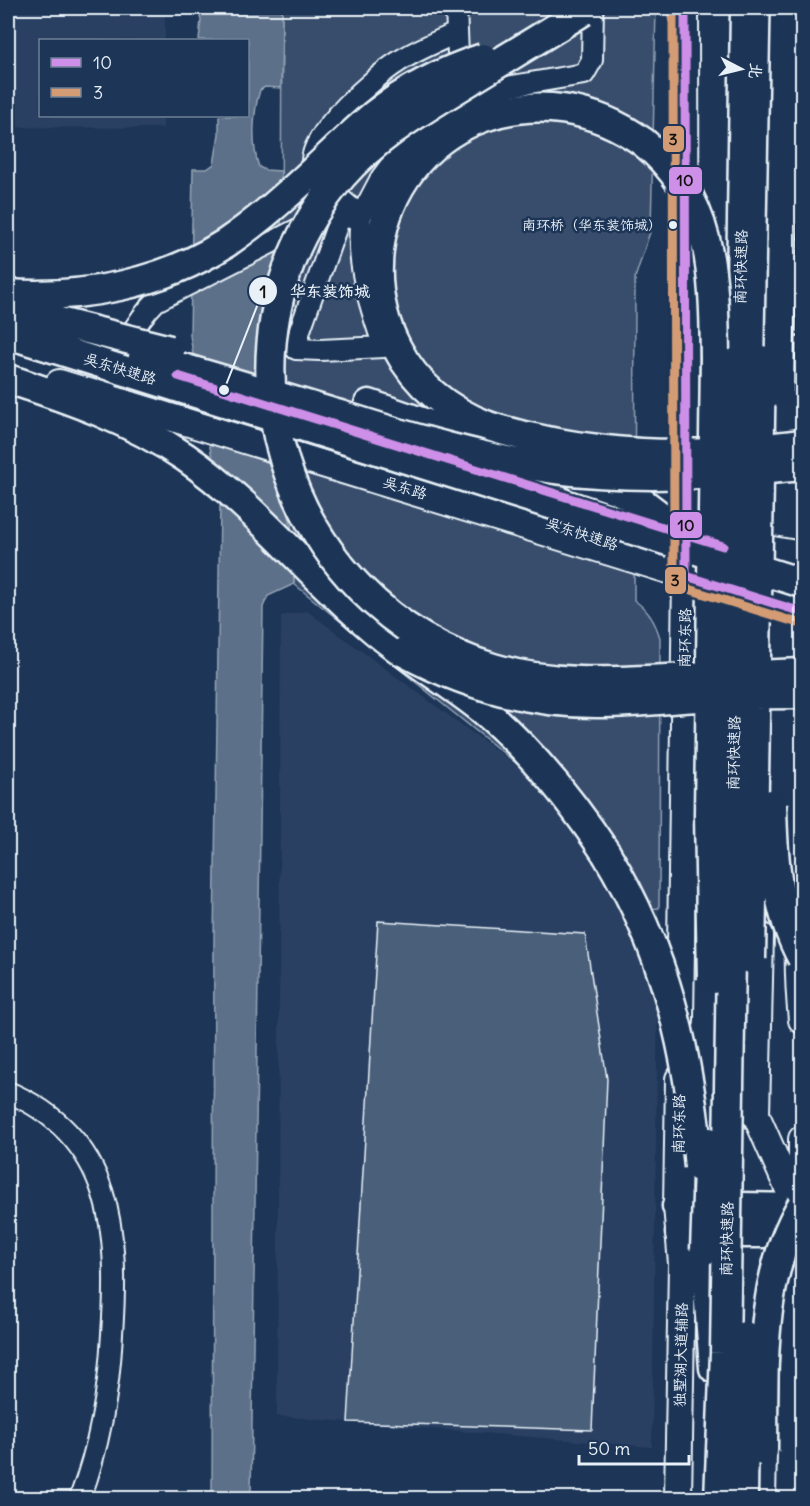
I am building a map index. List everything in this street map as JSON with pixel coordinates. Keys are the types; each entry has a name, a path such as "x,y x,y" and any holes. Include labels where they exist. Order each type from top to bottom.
{"highway":[{"path":"587,8 415,114 382,137 340,178 307,228 284,282 274,321 270,362 270,386 276,427 286,469 294,489 325,546 366,595 417,635 476,663 535,677 594,682 802,673"},
{"name":"南环快速路","path":"743,1498 756,47 745,8"},
{"name":"南环快速路","path":"719,1498 726,1353 756,47 767,8"},
{"path":"776,8 777,29 798,91 795,290 802,322"},
{"path":"786,8 772,763 773,827 775,872 780,899 790,932 802,958"},
{"path":"8,294 55,296 97,291 150,277 199,258 226,243 270,208 362,126 403,94 458,66 536,40"},
{"path":"705,1250 709,1170 712,974 709,814 713,460 714,448 715,358 713,289 705,234 688,192 660,156 623,128 572,109 530,107 506,110 483,117 441,141 407,177 390,208 382,232 378,256 380,298 387,328 404,360 422,384 445,404 466,417 496,429 530,439 583,447 689,453 712,453 723,453 802,444"},
{"path":"8,309 306,384 369,404 618,490 639,500 685,535"},
{"path":"8,317 88,343 208,375 386,430 481,456 522,464 580,472 647,476 722,473 802,466"},
{"name":"吴东快速路","path":"8,334 756,578"},
{"name":"吴东快速路","path":"8,355 378,469 756,578"},
{"path":"8,379 62,396 127,423 187,459 256,517 357,615 481,709 545,772 589,826 633,899 659,962 681,1038 693,1102 720,1443"},
{"path":"756,578 802,583"},
{"path":"756,578 802,603"},
{"path":"404,651 434,668 466,681 507,693 549,700 600,703 712,696 802,694"},
{"path":"679,1220 800,1223"},
{"path":"762,1498 769,1301 780,1253 800,1223"}],"main road":[{"name":"南环东路","path":"679,1220 686,576 685,8"},
{"name":"吴东路","path":"8,324 685,535 756,578 802,612"},
{"name":"吴东路","path":"8,366 686,576 756,578 802,570"},
{"path":"685,535 802,555"},
{"path":"756,578 756,1115 800,1223"},
{"path":"802,900 798,978 802,1020"},
{"path":"790,1498 802,1139"},
{"name":"独墅湖大道辅路","path":"679,1220 682,1264 679,1492"}],"street":[{"path":"456,8 460,100"},
{"path":"339,220 300,330 297,349 384,347 362,275 358,238 361,216 381,178 399,154 460,100 512,86 584,74 592,60 593,8"},
{"path":"361,216 322,182 312,163 315,145 360,92 382,74 398,62 456,33"},
{"path":"101,396 118,358 144,314 156,301 300,228 361,216"},
{"path":"8,1092 44,1110 72,1137 99,1184 111,1223 114,1290 105,1413 97,1449 80,1498"}],"shaded area":[{"path":"8,8 165,8 165,39 39,39 39,117 163,117 163,128 8,127"},
{"path":"197,8 282,8 281,88 265,87 260,90 254,128 256,158 259,167 265,170 281,171 280,477 291,525 294,584 268,596 263,607 251,1498 212,1498 214,942 220,504 190,335 193,169 207,169 214,164 219,117 249,117 249,39 199,39 201,20"},
{"path":"282,8 656,8 651,229 635,278 634,600 650,616 660,638 659,908 627,910 601,865 543,785 294,584 291,525 280,478"},
{"path":"307,611 543,785 561,805 627,910 659,908 652,1447 277,1416 281,616"}],"building":[{"path":"378,921 585,934 607,1079 592,1430 348,1422"}],"transit line":[{"name":"3","path":"673,8 674,578 682,587 798,623"},
{"name":"10","path":"685,8 686,576 802,612"},
{"name":"10","path":"178,376 723,546"}],"place":[{"name":"南环桥（华东装饰城）","path":"673,225"},
{"name":"华东装饰城","path":"224,390"}]}
